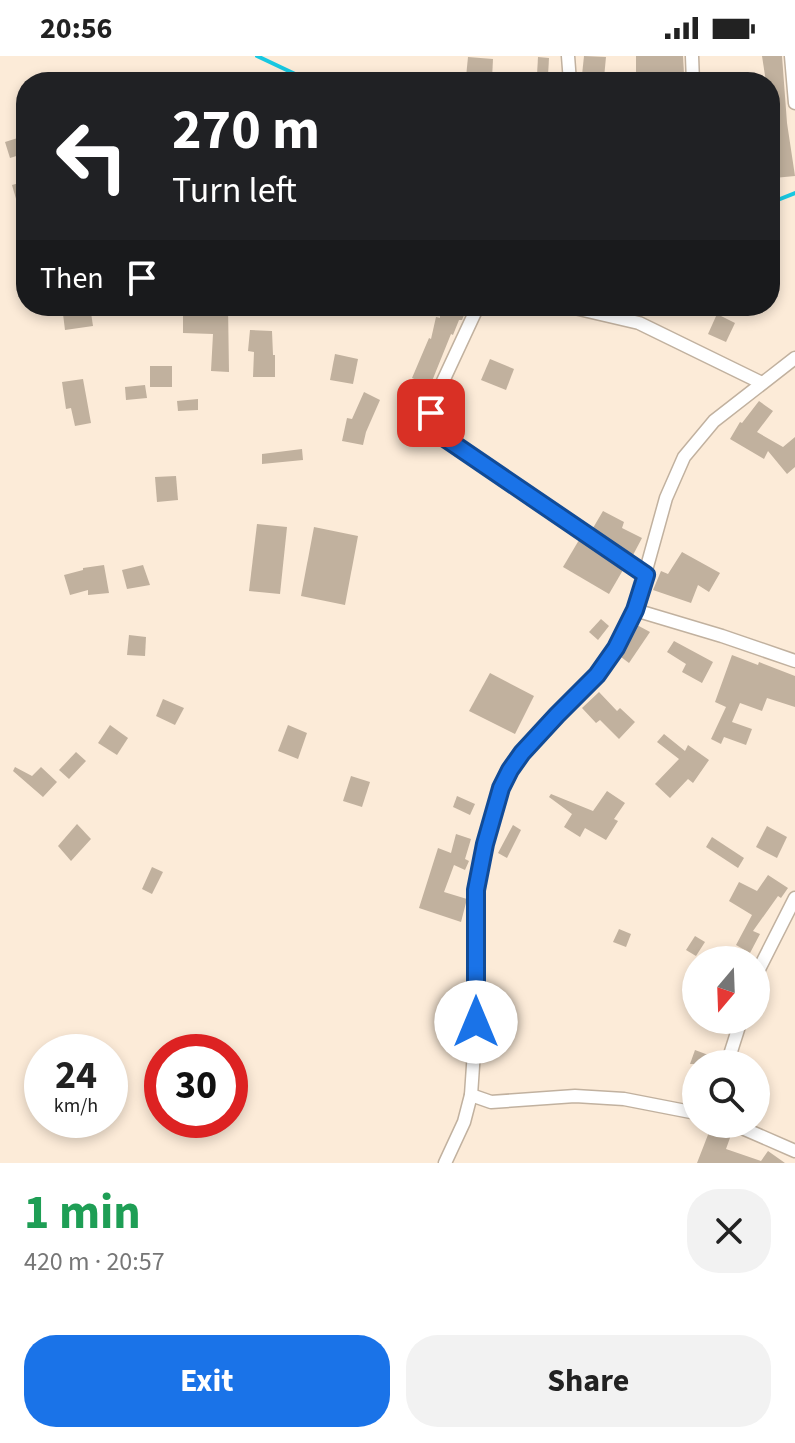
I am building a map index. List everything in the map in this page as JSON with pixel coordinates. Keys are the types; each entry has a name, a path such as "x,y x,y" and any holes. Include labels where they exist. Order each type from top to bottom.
{"street":[{"path":"791,56 795,103"},
{"path":"473,316 437,394 429,422 433,429 646,575"},
{"path":"609,316 639,323 762,383"},
{"path":"445,1163 464,1122 471,1095 476,1022 476,890 501,788 522,753 597,675 616,648 635,610 666,498 684,457 714,421 795,358"},
{"path":"635,610 795,661"},
{"path":"770,947 795,898"},
{"path":"471,1095 491,1102 575,1096 624,1099 682,1110"},
{"path":"765,1138 795,1151"}],"building":[{"path":"584,56 606,57 605,72 582,72"},
{"path":"636,56 683,56 684,72 636,72"},
{"path":"762,56 782,56 795,176 780,177 780,72 764,72"},
{"path":"468,57 493,59 492,72 466,72"},
{"path":"538,57 549,58 548,72 537,72"},
{"path":"16,139 16,156 10,158 5,142"},
{"path":"63,316 92,316 93,326 65,330"},
{"path":"183,316 228,316 229,372 211,371 213,334 183,333"},
{"path":"464,316 451,334 430,386 412,378 431,339 436,317"},
{"path":"716,316 735,323 726,342 708,334"},
{"path":"250,330 272,331 275,377 253,377 254,352 248,351"},
{"path":"335,354 358,359 353,384 330,380"},
{"path":"490,359 514,369 506,390 481,380"},
{"path":"150,366 172,366 172,387 150,387"},
{"path":"83,379 91,423 75,426 71,408 66,409 62,382"},
{"path":"145,385 147,398 126,400 125,387"},
{"path":"364,392 380,400 363,445 342,441 347,418 352,419"},
{"path":"198,399 198,410 178,411 177,401"},
{"path":"759,401 773,411 757,432 783,447 795,437 795,467 787,474 768,451 764,459 730,439"},
{"path":"302,449 303,460 262,464 262,454"},
{"path":"176,476 178,500 157,502 155,477"},
{"path":"603,511 624,522 622,528 642,538 633,555 593,528"},
{"path":"257,524 287,527 280,594 249,591"},
{"path":"314,527 358,536 345,605 301,596"},
{"path":"579,540 623,570 609,594 563,567"},
{"path":"682,552 720,573 709,592 698,585 691,603 653,590 661,571 668,574"},
{"path":"104,565 109,593 88,595 88,590 70,595 64,575"},
{"path":"143,565 150,585 127,589 122,570"},
{"path":"601,619 609,626 598,640 589,632"},
{"path":"637,625 650,632 629,663 621,657"},
{"path":"129,635 146,637 145,656 127,655"},
{"path":"674,641 713,662 702,683 682,672 686,664 667,652"},
{"path":"732,655 795,676 795,707 767,698 762,711 740,703 732,722 752,729 746,745 724,737 721,744 711,739 726,707 715,702"},
{"path":"490,673 534,696 515,734 469,711"},
{"path":"599,692 617,711 620,708 635,722 619,739 600,720 596,723 582,708"},
{"path":"163,699 184,708 175,725 156,716"},
{"path":"110,725 128,738 117,755 98,743"},
{"path":"288,725 307,733 298,759 278,751"},
{"path":"664,734 685,751 688,745 709,760 693,783 688,779 670,798 655,784 679,759 657,742"},
{"path":"76,752 86,761 69,779 59,770"},
{"path":"15,767 32,776 41,767 57,782 43,797 13,771"},
{"path":"351,776 370,782 362,807 343,801"},
{"path":"607,791 625,803 614,819 618,821 606,840 585,828 580,837 564,827 572,814 549,797 551,794 593,811"},
{"path":"457,796 475,804 470,815 453,807"},
{"path":"77,824 91,839 71,861 58,846"},
{"path":"513,825 521,830 507,858 498,853"},
{"path":"767,826 787,837 777,858 756,847"},
{"path":"456,834 471,839 465,859 469,861 465,870 454,865 444,892 467,899 461,922 419,908 438,848 451,853"},
{"path":"712,837 744,858 738,868 706,847"},
{"path":"152,867 163,872 152,894 142,889"},
{"path":"768,875 788,888 781,898 778,896 753,931 760,934 754,946 738,946 752,915 729,901 739,882 757,891"},
{"path":"619,929 631,934 626,947 613,942"},
{"path":"695,936 705,942 702,946 689,946"},
{"path":"707,1138 730,1138 726,1149 761,1161 768,1151 785,1163 697,1163"}],"waterway":[{"path":"257,56 291,72"},
{"path":"780,199 795,193"}],"route":[{"path":"431,413 429,422 439,434 646,575 635,610 616,648 597,675 522,753 501,788 476,890 476,1022"}]}
